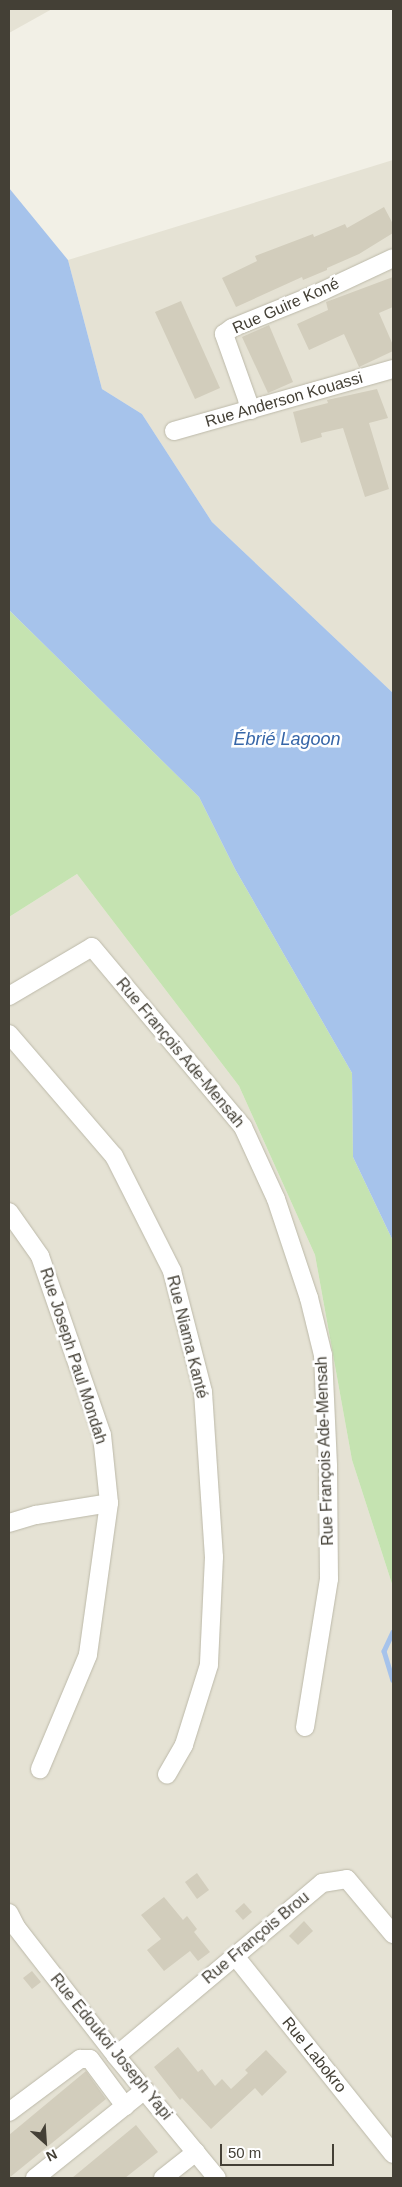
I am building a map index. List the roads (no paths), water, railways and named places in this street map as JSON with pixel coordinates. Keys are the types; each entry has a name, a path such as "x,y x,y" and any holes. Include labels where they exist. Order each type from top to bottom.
{"street":[{"name":"Rue Guire Koné","path":"251,410 224,334 232,328 314,295 393,258"},
{"name":"Rue Anderson Kouassi","path":"174,431 393,369"},
{"name":"Rue François Ade-Mensah","path":"9,996 92,947 243,1127 276,1199 309,1298 323,1355 328,1466 330,1579 305,1728"},
{"name":"Rue Niama Kanté","path":"9,1034 114,1156 172,1271 203,1392 214,1558 209,1665 184,1745 167,1774"},
{"name":"Rue Joseph Paul Mondah","path":"9,1212 40,1256 102,1435 109,1503 88,1655 40,1769"},
{"path":"9,1523 36,1515 109,1503"},
{"name":"Rue François Brou","path":"116,2056 322,1883 347,1879 393,1934"},
{"name":"Rue Edoukoi Joseph Yapi","path":"11,1924 116,2056 217,2178"},
{"name":"Rue Labokro","path":"235,1956 393,2154"},
{"path":"9,2112 80,2059 90,2058 125,2106"},
{"path":"35,2178 145,2090"},
{"path":"163,2178 196,2152"}],"water":[{"name":"Ébrié Lagoon","path":"9,188 68,260 102,389 142,414 212,522 393,693 393,1241 353,1157 352,1073 235,869 199,797 9,610"}],"waterway":[{"path":"393,1632 384,1651 393,1680"}]}
